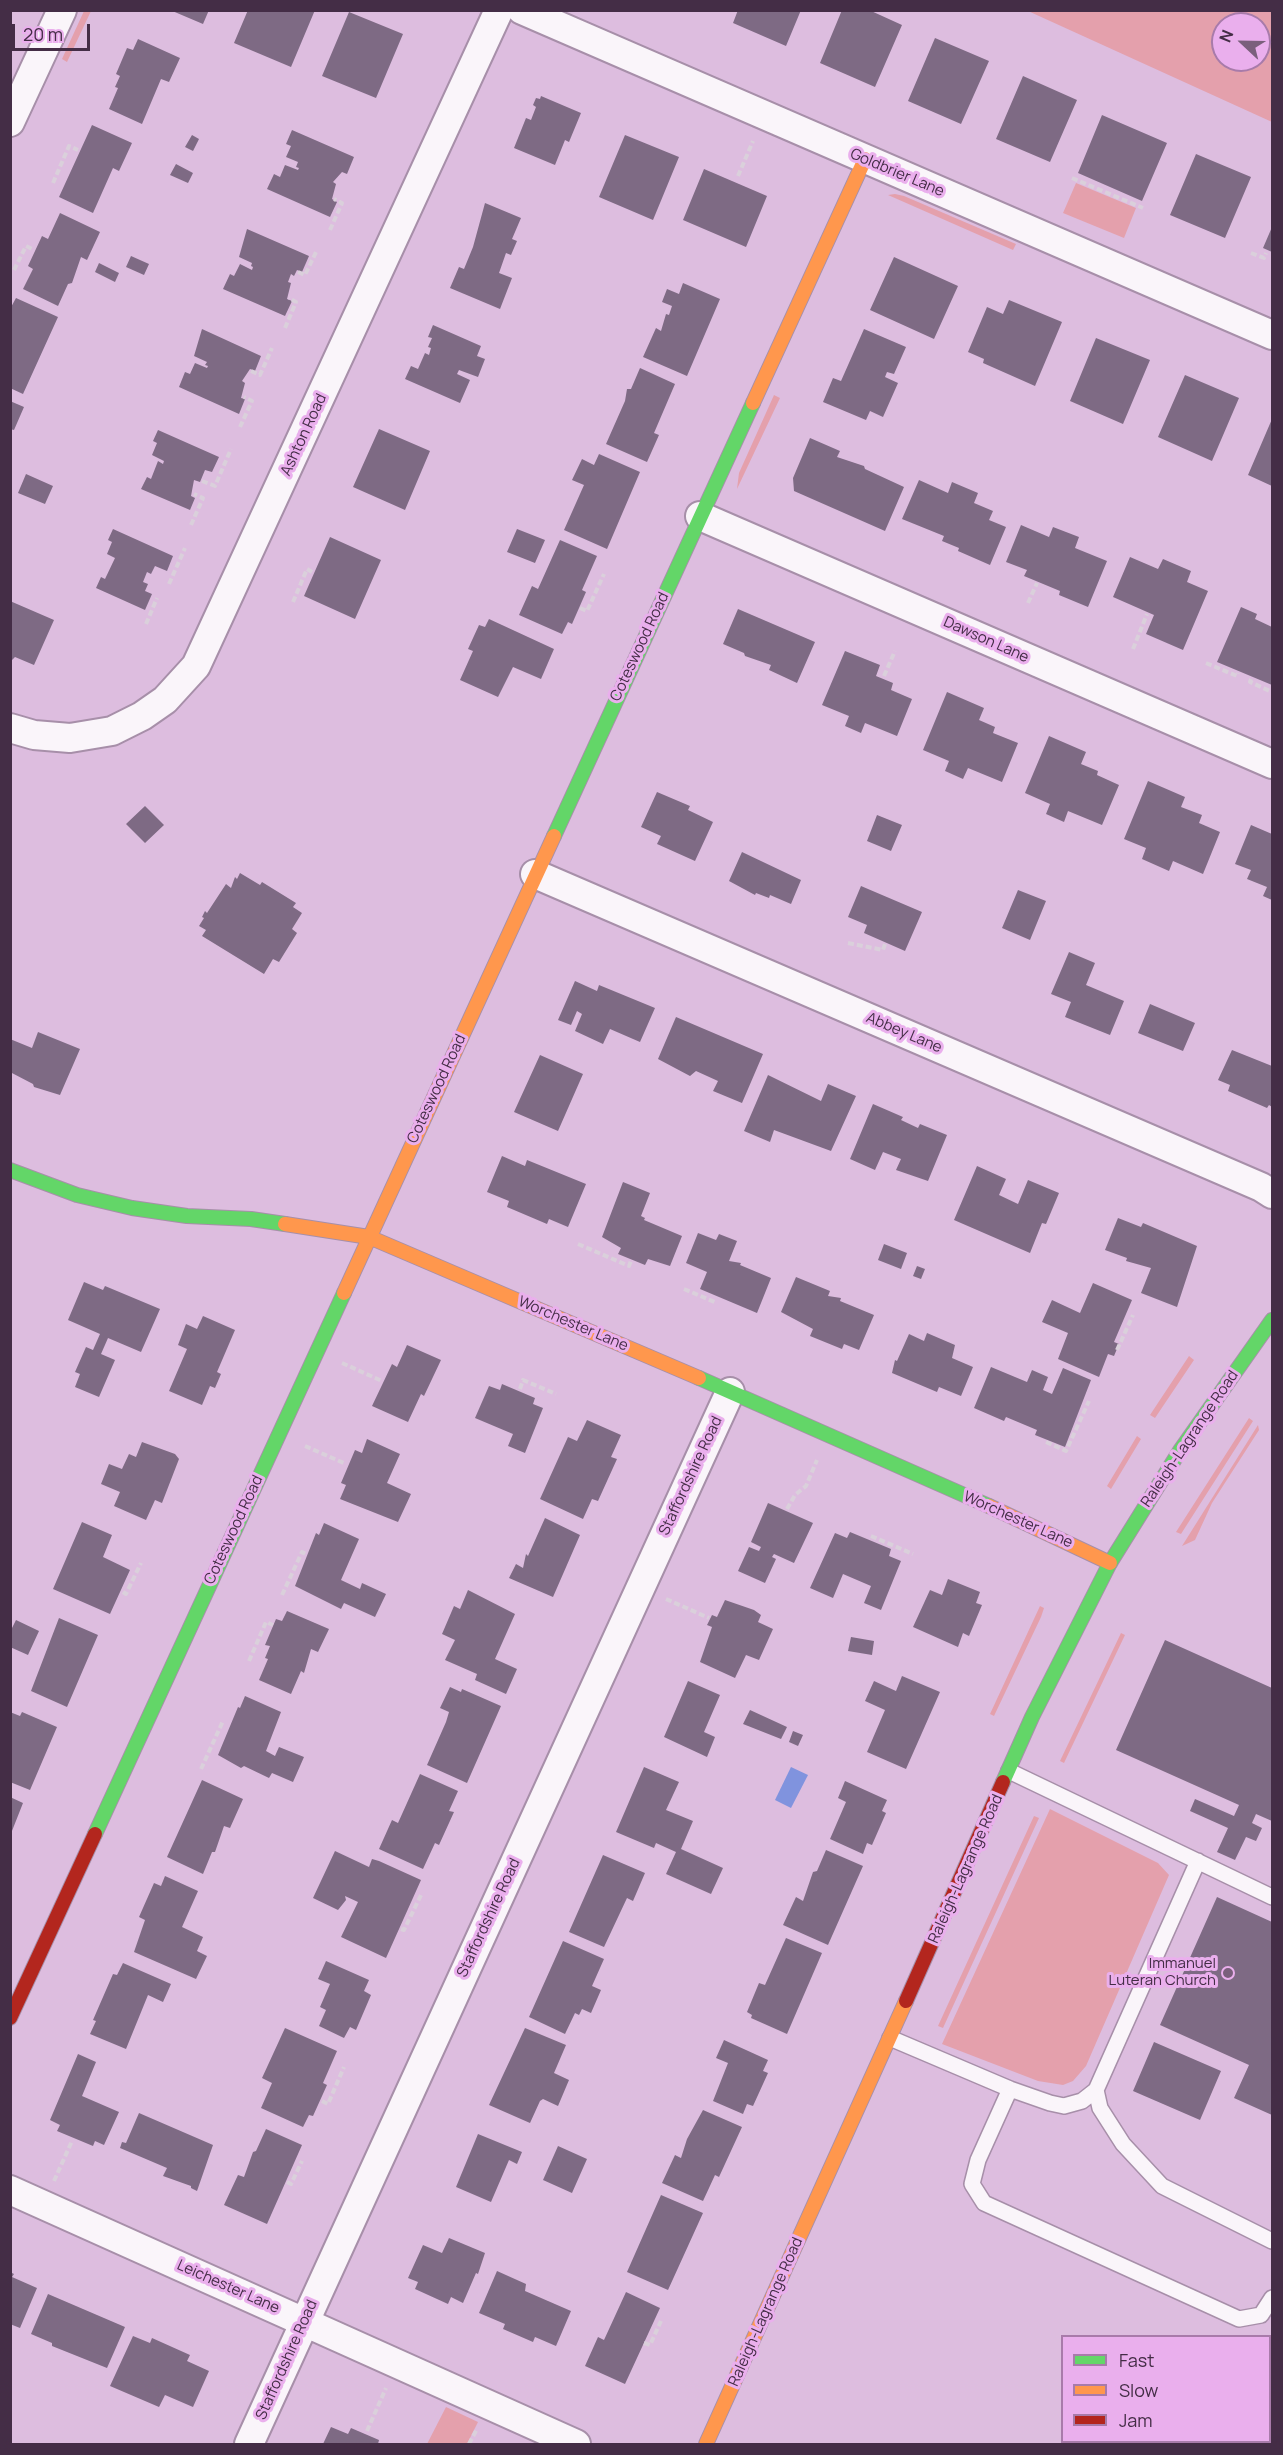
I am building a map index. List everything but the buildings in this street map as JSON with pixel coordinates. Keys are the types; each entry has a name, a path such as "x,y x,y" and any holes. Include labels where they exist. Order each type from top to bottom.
{"street":[{"path":"10,122 62,10"},
{"name":"Ashton Road","path":"10,728 34,735 70,738 112,730 142,716 165,700 196,666 499,10"},
{"name":"Goldbrier Lane","path":"522,10 1272,335"},
{"name":"Coteswood Road","path":"10,2018 865,159"},
{"name":"Dawson Lane","path":"700,516 1272,764"},
{"name":"Abbey Lane","path":"535,874 1261,1187 1272,1194"},
{"name":"Worchester Lane","path":"10,1170 77,1195 132,1208 187,1216 262,1220 369,1237 730,1392 1058,1537 1110,1563"},
{"name":"Raleigh-Lagrange Road","path":"706,2445 1073,1633 1110,1563 1181,1449 1272,1320"},
{"name":"Staffordshire Road","path":"249,2445 730,1392"},
{"name":"Leichester Lane","path":"10,2190 576,2445"}],"lane":[{"path":"1009,1771 1272,1897"},
{"path":"890,2038 1010,2089 1065,2106 1082,2101 1096,2090 1198,1861"},
{"path":"1010,2089 978,2160 972,2184 984,2203 1239,2319 1261,2315 1272,2298"},
{"path":"1096,2090 1100,2108 1123,2144 1162,2186 1272,2241"}],"path":[{"path":"738,176 753,141"},
{"path":"53,183 69,146 78,150"},
{"path":"1072,178 1143,208"},
{"path":"1101,191 1103,185"},
{"path":"1115,196 1117,190"},
{"path":"330,230 342,202 334,199"},
{"path":"14,270 26,246 34,250"},
{"path":"298,272 305,275 317,249"},
{"path":"1251,253 1264,258 1266,254"},
{"path":"285,328 296,302 289,298"},
{"path":"251,371 260,375 272,348"},
{"path":"240,427 252,401 243,397"},
{"path":"202,481 214,486 231,449"},
{"path":"191,525 203,498 194,494"},
{"path":"169,584 185,548"},
{"path":"293,602 307,569 312,572"},
{"path":"580,608 587,611 604,574"},
{"path":"1028,603 1037,583"},
{"path":"146,624 157,598"},
{"path":"1132,649 1147,614"},
{"path":"884,676 895,651"},
{"path":"1206,663 1237,676 1238,673"},
{"path":"1251,679 1250,682 1272,692"},
{"path":"848,944 883,950 885,944"},
{"path":"578,1244 629,1266 631,1261"},
{"path":"684,1290 717,1304"},
{"path":"1117,1350 1133,1315"},
{"path":"333,1359 382,1381"},
{"path":"520,1389 523,1380 556,1394"},
{"path":"1046,1443 1066,1451 1089,1401"},
{"path":"296,1442 346,1464"},
{"path":"787,1509 795,1495 806,1486 818,1458"},
{"path":"871,1536 913,1554"},
{"path":"282,1595 302,1552 306,1554"},
{"path":"123,1592 126,1594 141,1563"},
{"path":"658,1595 709,1618"},
{"path":"249,1661 266,1622 273,1625"},
{"path":"201,1769 223,1721"},
{"path":"401,1929 404,1930 421,1896"},
{"path":"322,2101 328,2104 344,2067"},
{"path":"51,2188 72,2141"},
{"path":"287,2182 291,2184 302,2161"},
{"path":"644,2343 650,2345 661,2321"},
{"path":"367,2431 388,2382"},
{"path":"470,2445 480,2423"}],"shaded area":[{"path":"84,11 91,11 67,62 62,59"},
{"path":"1028,11 1272,11 1272,122"},
{"path":"1076,183 1136,208 1124,238 1063,213"},
{"path":"895,194 1016,244 1013,250 888,195"},
{"path":"774,395 780,398 737,489 739,473"},
{"path":"1189,1356 1194,1360 1155,1418 1150,1415"},
{"path":"1249,1418 1253,1421 1181,1534 1176,1532"},
{"path":"1258,1425 1259,1430 1212,1503 1195,1540 1182,1546"},
{"path":"1137,1436 1141,1439 1111,1489 1107,1486"},
{"path":"1040,1606 1044,1608 1041,1617 994,1716 990,1714"},
{"path":"1121,1633 1125,1635 1064,1763 1060,1761"},
{"path":"1050,1809 1158,1863 1169,1875 1086,2066 1073,2081 1063,2085 1038,2081 942,2044"},
{"path":"1034,1816 1039,1818 943,2028 938,2026"},
{"path":"446,2407 478,2422 467,2444 427,2444"}],"water":[{"path":"791,1767 808,1775 791,1808 775,1800"}],"traffic: fast":[{"path":"554,836 753,403"},
{"path":"10,1170 77,1195 132,1208 187,1216 251,1219 285,1224"},
{"path":"95,1834 344,1293"},
{"path":"1003,1782 1032,1717 1110,1563 1181,1449 1272,1320"},
{"path":"699,1378 989,1506"}],"traffic: slow":[{"path":"753,403 865,159"},
{"path":"344,1293 554,836"},
{"path":"285,1224 369,1237 699,1378"},
{"path":"989,1506 1110,1563"},
{"path":"706,2444 906,2001"}],"traffic: jam":[{"path":"906,2001 1003,1782"},
{"path":"10,2018 95,1834"}],"place":[{"name":"Immanuel Luteran Church","path":"1228,1973"}]}
